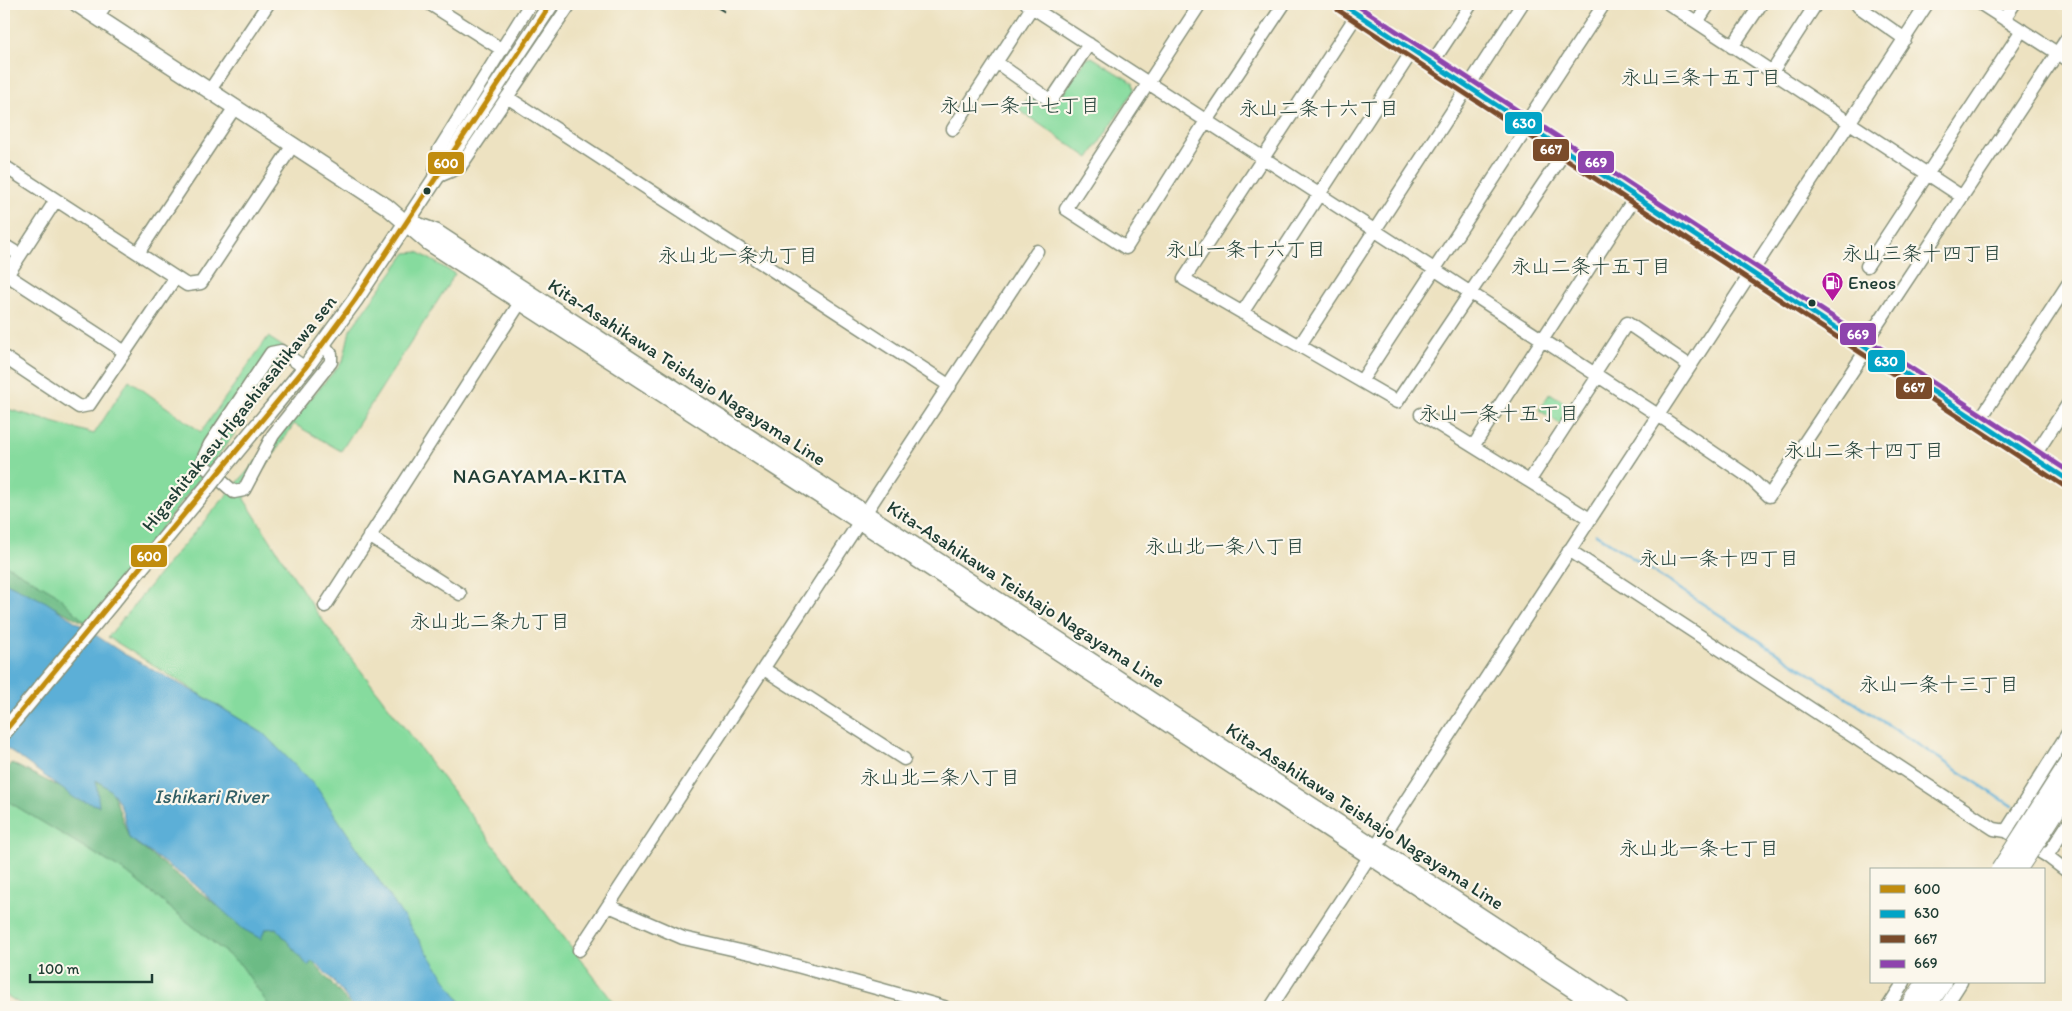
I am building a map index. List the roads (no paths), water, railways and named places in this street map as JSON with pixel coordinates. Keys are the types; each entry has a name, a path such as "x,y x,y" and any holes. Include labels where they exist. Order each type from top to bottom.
{"highway":[{"path":"1342,4 1361,9 1432,63 2068,480"},
{"path":"2018,868 2033,832 2068,764"},
{"path":"2002,868 2068,791"},
{"path":"1909,1007 1925,984"},
{"path":"1926,1007 1942,984"}],"main road":[{"name":"Kita-Asahikawa Teishajo Nagayama Line","path":"77,4 406,221 429,243 524,297 863,518 1372,852 1599,1007"},
{"name":"Higashitakasu Higashiasahikawa sen","path":"4,732 305,368 355,300 551,4"},
{"name":"Kita-Asahikawa Teishajo Nagayama Line","path":"1372,852 1620,1007"}],"street":[{"path":"98,17 106,4"},
{"path":"210,90 268,4"},
{"path":"430,4 501,49"},
{"path":"434,178 439,150 530,4"},
{"path":"434,178 460,167 570,4"},
{"path":"1200,4 1066,209 1126,248 1206,121 1284,4"},
{"path":"1432,63 1471,4"},
{"path":"1300,346 1522,4"},
{"path":"1362,380 1434,271 1604,4"},
{"path":"1669,4 1961,196"},
{"path":"1697,22 1709,4"},
{"path":"1732,47 1761,4"},
{"path":"1772,72 1816,4"},
{"path":"1271,1007 1927,4"},
{"path":"1981,4 2068,60"},
{"path":"2004,19 2014,4"},
{"path":"953,129 1031,5 1434,271 1658,415 1749,477 1769,496 1961,196 2068,37"},
{"path":"1858,6 1905,39"},
{"path":"1361,9 1184,279 1362,380 1397,402 1566,150"},
{"path":"1866,266 2022,30"},
{"path":"996,62 1051,101 1089,44"},
{"path":"1242,313 1413,50"},
{"path":"507,97 950,386"},
{"path":"138,253 235,107"},
{"path":"4,166 187,285 201,283 292,145"},
{"path":"1474,445 1636,196"},
{"path":"56,200 6,277 125,352"},
{"path":"4,245 20,256"},
{"path":"579,950 950,386 1037,250"},
{"path":"4,358 79,407 90,405 175,278"},
{"path":"1979,422 2068,284"},
{"path":"325,606 524,297"},
{"path":"1530,480 1627,323 1690,366"},
{"path":"305,368 281,351 272,353 210,444 203,459 203,465 234,492 244,490 273,435 331,362 331,354 322,344"},
{"path":"2033,458 2068,404"},
{"path":"1421,414 1474,445 1590,519"},
{"path":"369,536 460,594"},
{"path":"1569,550 1994,829 2006,831 2048,856 2068,872"},
{"path":"764,670 904,759"},
{"path":"2006,831 2068,733"},
{"path":"2048,856 2068,824"},
{"path":"609,906 683,938 754,954 944,1007"},
{"path":"1888,1007 1903,984"},
{"path":"1945,1007 1960,984"}],"water":[{"name":"Ishikari River","path":"4,582 46,602 124,654 204,697 264,734 317,788 464,1007 353,1007 329,976 312,961 308,966 276,928 265,929 261,939 243,929 193,883 129,838 120,804 105,786 96,780 99,806 76,799 4,746"}],"waterway":[{"path":"1596,534 2012,806"}],"railway":[{"path":"712,4 724,11"}],"place":[{"name":"Eneos","path":"1832,301"}],"district":[{"name":"永山三条十五丁目","path":"1701,77"},
{"name":"永山一条十七丁目","path":"1020,105"},
{"name":"永山二条十六丁目","path":"1319,108"},
{"name":"永山一条十六丁目","path":"1246,249"},
{"name":"永山三条十四丁目","path":"1922,253"},
{"name":"永山北一条九丁目","path":"738,255"},
{"name":"永山二条十五丁目","path":"1591,266"},
{"name":"永山一条十五丁目","path":"1499,413"},
{"name":"永山二条十四丁目","path":"1864,450"},
{"name":"NAGAYAMA-KITA","path":"540,475"},
{"name":"永山北一条八丁目","path":"1225,546"},
{"name":"永山一条十四丁目","path":"1719,558"},
{"name":"永山北二条九丁目","path":"490,621"},
{"name":"永山一条十三丁目","path":"1939,684"},
{"name":"永山北二条八丁目","path":"940,777"},
{"name":"永山北一条七丁目","path":"1699,848"}]}
